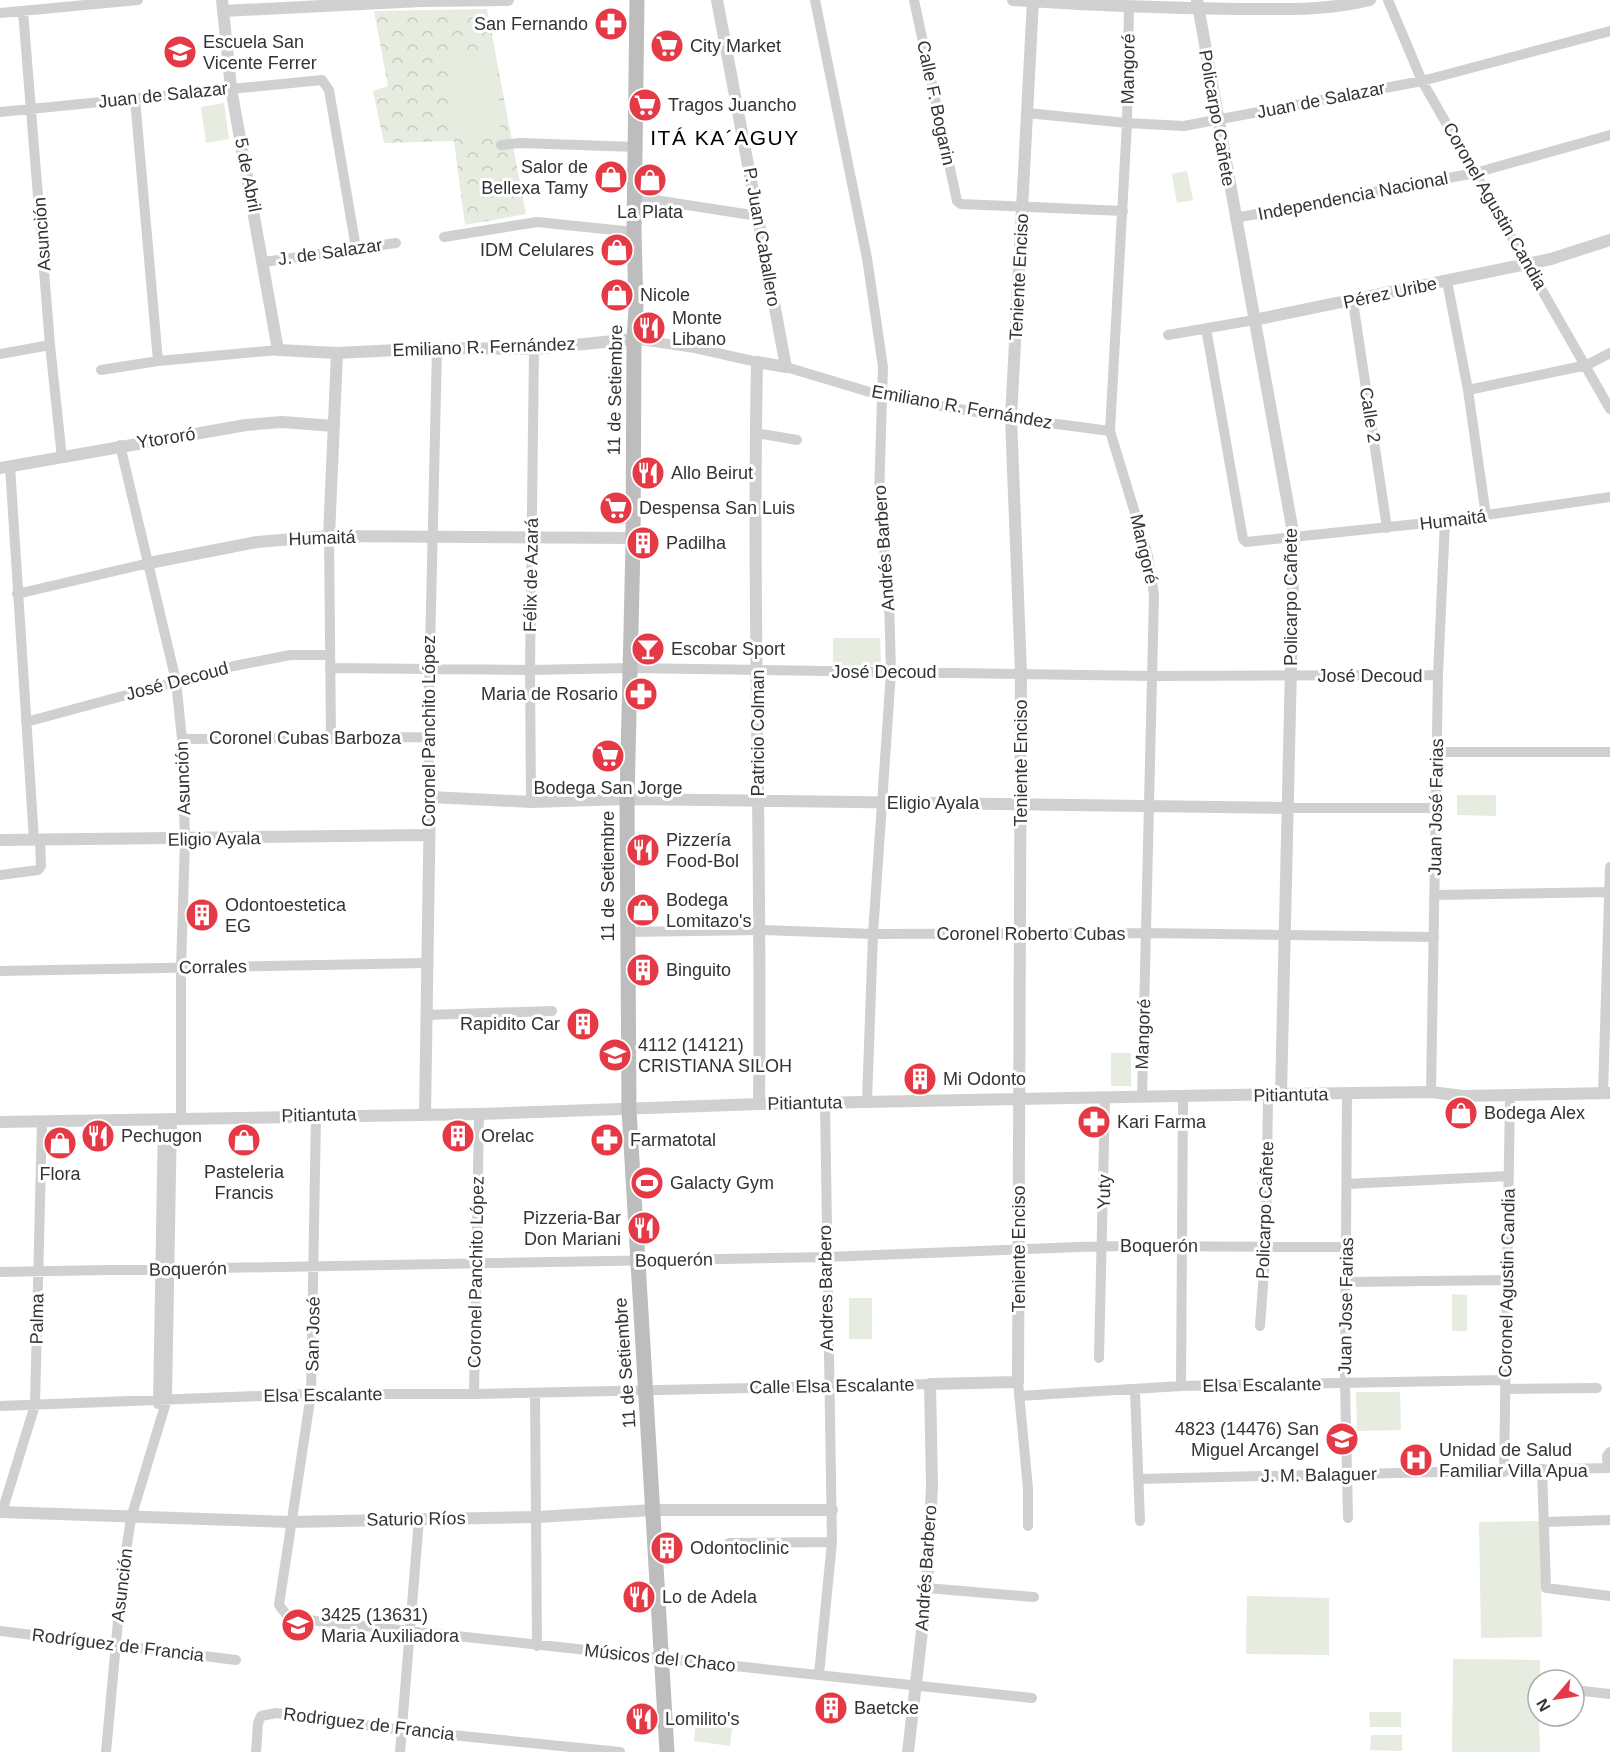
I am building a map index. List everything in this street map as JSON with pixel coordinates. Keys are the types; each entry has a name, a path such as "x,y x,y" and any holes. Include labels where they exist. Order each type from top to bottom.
{"main road":[{"name":"11 de Setiembre","path":"637,0 637,147 634,232 636,307 627,799 629,1110 667,1752"}],"street":[{"path":"0,13 138,0"},
{"path":"222,5 508,0"},
{"name":"P. Juan Caballero","path":"717,0 786,367"},
{"name":"Andrés Barbero","path":"815,0 867,258 879,332 883,396 879,447 879,497 889,599 891,672 873,934 867,1102"},
{"name":"Calle F. Bogarin","path":"914,0 954,197 961,204 1024,208"},
{"path":"1013,0 1129,6 1197,4 1327,9 1370,0"},
{"name":"Coronel Agustin Candia","path":"1388,0 1422,81 1529,263 1610,409"},
{"name":"Teniente Enciso","path":"1028,1526 1028,1489 1018,1382 1021,672 1011,418 1024,208 1033,1"},
{"name":"Policarpo Cañete","path":"1197,4 1294,538 1281,1094"},
{"name":"5 de Abril","path":"222,5 231,88 278,350"},
{"name":"Mangoré","path":"1129,6 1127,123 1110,431 1152,575 1154,595 1142,1097"},
{"name":"Asunción","path":"24,11 50,345 62,458"},
{"name":"Juan de Salazar","path":"1027,113 1184,126 1422,81 1610,31"},
{"name":"Juan de Salazar","path":"0,112 322,80 326,82 329,90 356,248"},
{"path":"135,99 158,361"},
{"name":"Independencia Nacional","path":"1235,218 1474,172 1610,135"},
{"path":"501,145 520,143 637,147"},
{"path":"635,197 758,216"},
{"path":"1024,208 1123,211"},
{"path":"444,237 537,222 634,232"},
{"name":"Pérez Uribe","path":"1167,335 1353,302 1529,263 1610,240"},
{"name":"J. de Salazar","path":"264,262 396,243"},
{"path":"1447,281 1468,390 1486,516"},
{"name":"Calle 2","path":"1353,302 1387,528"},
{"name":"Humaitá","path":"1206,328 1243,539 1251,543 1486,516 1610,498"},
{"name":"Emiliano R. Fernández","path":"101,370 158,361 278,350 337,353 437,348 534,349 634,339 695,348 786,367 883,396 1011,418 1110,431"},
{"path":"0,354 50,345"},
{"name":"Coronel Panchito López","path":"425,1114 431,538 437,348"},
{"name":"Félix de Azará","path":"531,802 530,670 534,349"},
{"path":"331,739 329,536 337,353"},
{"path":"1468,390 1587,365 1610,353"},
{"name":"Patricio Colman","path":"757,362 754,521 761,930 759,1104"},
{"name":"Ytororó","path":"5,467 62,458 120,445 264,423 334,426"},
{"path":"756,434 798,440"},
{"name":"Asunción","path":"106,1752 115,1646 131,1518 159,1423 163,1399 165,1270 185,840 182,739 176,681 120,445"},
{"path":"0,875 38,870 41,866 26,722 5,467"},
{"name":"Juan José Farias","path":"1431,1092 1438,675 1445,521"},
{"name":"Humaitá","path":"17,594 149,563 257,542 329,536 633,538"},
{"name":"José Decoud","path":"26,722 176,681 290,655 330,655"},
{"name":"José Decoud","path":"330,668 530,670 629,668 1021,672 1153,676 1438,675"},
{"name":"Coronel Cubas Barboza","path":"182,739 428,737"},
{"path":"1437,752 1610,752"},
{"name":"Eligio Ayala","path":"430,797 531,802 627,799 1436,808"},
{"name":"Eligio Ayala","path":"0,840 185,840 428,835"},
{"path":"1606,1093 1610,867"},
{"path":"1435,895 1610,892"},
{"name":"Coronel Roberto Cubas","path":"627,932 761,930 873,934 1146,933 1434,937"},
{"name":"Corrales","path":"0,971 426,963"},
{"path":"426,1015 552,1011"},
{"name":"Pitiantuta","path":"0,1122 480,1114 759,1104 1020,1101 1281,1094 1431,1092 1463,1096 1606,1093"},
{"name":"Juan Jose Farias","path":"1347,1094 1345,1384 1348,1518"},
{"name":"Policarpo Cañete","path":"1260,1326 1266,1245 1268,1095"},
{"name":"Coronel Agustin Candia","path":"1504,1472 1510,1095"},
{"path":"1181,1386 1183,1097"},
{"name":"Yuty","path":"1099,1358 1104,1246 1105,1098"},
{"name":"Andres Barbero","path":"819,1674 832,1542 827,1386 825,1103"},
{"name":"Coronel Panchito López","path":"474,1395 480,1114"},
{"name":"San José","path":"289,1618 279,1605 311,1394 316,1115"},
{"name":"Palma","path":"1,1512 35,1405 42,1121"},
{"path":"1347,1184 1509,1176"},
{"name":"Boquerón","path":"0,1272 826,1257 1104,1246 1347,1247"},
{"path":"1347,1282 1508,1280"},
{"name":"Calle Elsa Escalante","path":"646,1391 1018,1382"},
{"name":"Andrés Barbero","path":"908,1752 927,1588 932,1486 930,1384"},
{"path":"1504,1385 1597,1388"},
{"name":"Elsa Escalante","path":"1020,1396 1135,1391 1181,1386 1504,1385"},
{"name":"Elsa Escalante","path":"0,1406 311,1394 474,1395 646,1391"},
{"path":"1135,1391 1140,1521"},
{"path":"535,1393 537,1646"},
{"name":"J. M. Balaguer","path":"1138,1479 1608,1468 1607,1456 1610,1452"},
{"path":"1542,1470 1546,1588 1610,1596"},
{"name":"Saturio Ríos","path":"1,1512 290,1522 537,1516 653,1510 832,1510"},
{"path":"400,1752 419,1519"},
{"path":"1544,1522 1610,1520"},
{"path":"729,1543 832,1542"},
{"path":"927,1588 1034,1597"},
{"name":"Músicos del Chaco","path":"289,1618 1032,1698"},
{"name":"Rodríguez de Francia","path":"0,1631 236,1660"},
{"path":"1586,1691 1610,1694"},
{"name":"Rodriguez de Francia","path":"256,1752 258,1723 261,1716 276,1713 402,1730 620,1752"}],"green space":[{"path":"487,9 526,214 465,225 454,141 384,143 373,91 388,86 374,11"},
{"path":"496,54 501,133 452,136 447,56"},
{"path":"224,103 229,139 206,143 201,107"},
{"path":"1187,171 1193,200 1177,203 1172,174"},
{"path":"833,638 880,638 881,665 833,666"},
{"path":"1457,795 1496,795 1496,816 1457,815"},
{"path":"1111,1053 1131,1053 1131,1086 1111,1086"},
{"path":"1452,1294 1467,1295 1467,1331 1452,1331"},
{"path":"849,1298 872,1298 872,1339 849,1339"},
{"path":"1356,1392 1400,1392 1401,1430 1357,1431"},
{"path":"1540,1521 1542,1637 1481,1638 1479,1522"},
{"path":"1247,1596 1329,1598 1329,1655 1246,1654"},
{"path":"1453,1659 1540,1660 1540,1668 1526,1668 1526,1728 1539,1728 1540,1752 1452,1752"},
{"path":"1369,1712 1401,1712 1401,1727 1370,1727"},
{"path":"696,1723 732,1728 730,1746 694,1741"},
{"path":"1371,1735 1402,1735 1402,1751 1370,1750"}],"place":[{"name":"San Fernando","path":"611,24"},
{"name":"City Market","path":"667,46"},
{"name":"Escuela San Vicente Ferrer","path":"180,52"},
{"name":"Tragos Juancho","path":"645,105"},
{"name":"Salor de Bellexa Tamy","path":"611,177"},
{"name":"La Plata","path":"650,180"},
{"name":"IDM Celulares","path":"617,250"},
{"name":"Nicole","path":"617,295"},
{"name":"Monte Libano","path":"649,328"},
{"name":"Allo Beirut","path":"648,473"},
{"name":"Despensa San Luis","path":"616,508"},
{"name":"Padilha","path":"643,543"},
{"name":"Escobar Sport","path":"648,649"},
{"name":"Maria de Rosario","path":"641,694"},
{"name":"Bodega San Jorge","path":"608,756"},
{"name":"Pizzería Food-Bol","path":"643,850"},
{"name":"Bodega Lomitazo's","path":"643,910"},
{"name":"Odontoestetica EG","path":"202,915"},
{"name":"Binguito","path":"643,970"},
{"name":"Rapidito Car","path":"583,1024"},
{"name":"4112 (14121) CRISTIANA SILOH","path":"615,1055"},
{"name":"Mi Odonto","path":"920,1079"},
{"name":"Bodega Alex","path":"1461,1113"},
{"name":"Kari Farma","path":"1094,1122"},
{"name":"Pechugon","path":"98,1136"},
{"name":"Orelac","path":"458,1136"},
{"name":"Pasteleria Francis","path":"244,1140"},
{"name":"Farmatotal","path":"607,1140"},
{"name":"Flora","path":"60,1143"},
{"name":"Galacty Gym","path":"647,1183"},
{"name":"Pizzeria-Bar Don Mariani","path":"644,1228"},
{"name":"4823 (14476) San Miguel Arcangel","path":"1342,1439"},
{"name":"Unidad de Salud Familiar Villa Apua","path":"1416,1460"},
{"name":"Odontoclinic","path":"667,1548"},
{"name":"Lo de Adela","path":"639,1597"},
{"name":"3425 (13631) Maria Auxiliadora","path":"298,1625"},
{"name":"Baetcke","path":"831,1708"},
{"name":"Lomilito's","path":"642,1719"}],"district":[{"name":"ITÁ KA´AGUY","path":"725,137"}]}
